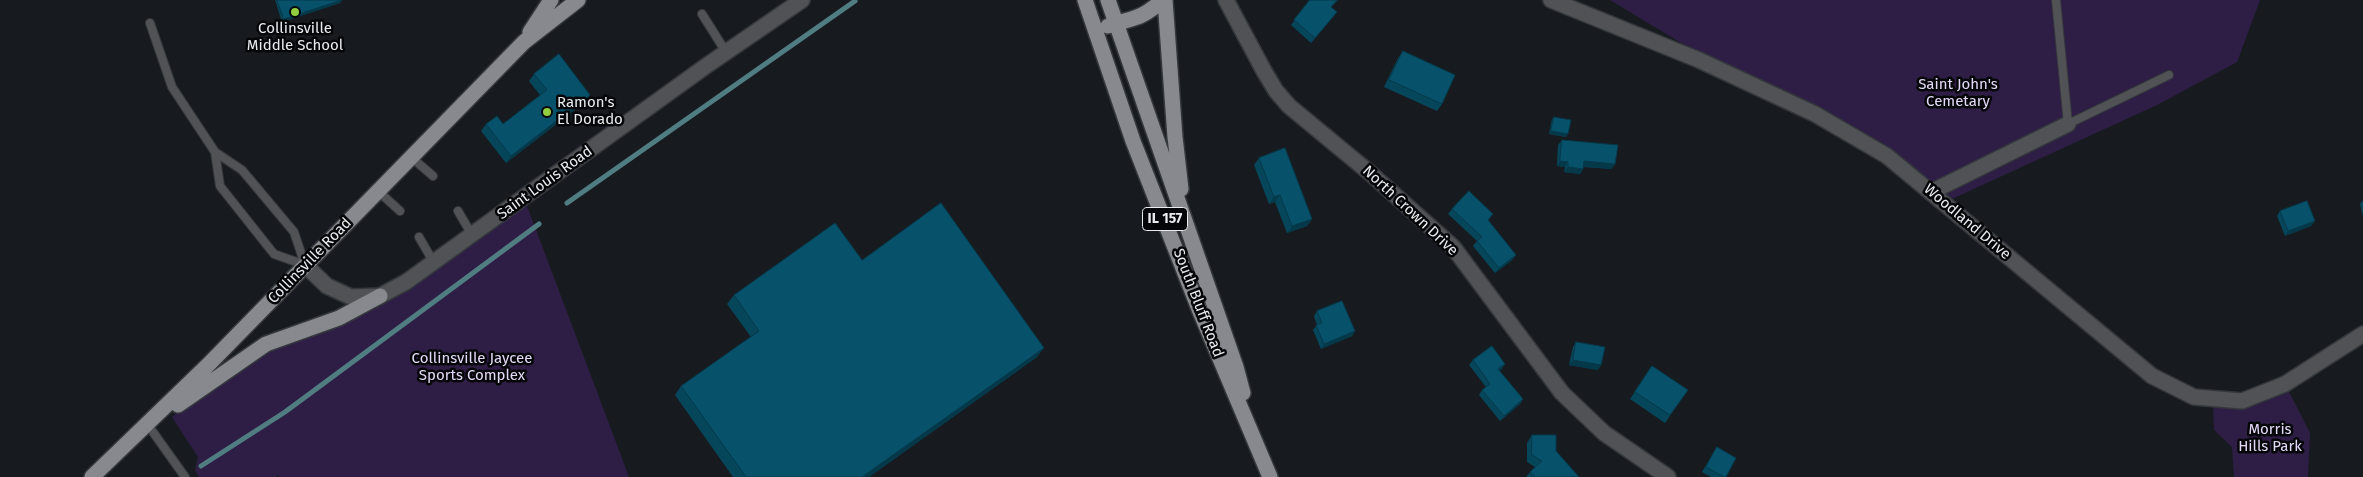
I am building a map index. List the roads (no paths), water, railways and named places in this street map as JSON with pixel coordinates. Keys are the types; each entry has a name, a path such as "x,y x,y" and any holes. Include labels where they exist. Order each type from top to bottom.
{"main road":[{"name":"Collinsville Road","path":"524,42 552,0"},
{"name":"Collinsville Road","path":"92,477 148,425 524,42 578,0"},
{"name":"South Bluff Road","path":"1086,0 1133,141 1199,309 1270,477"},
{"name":"South Bluff Road","path":"1108,0 1236,367 1253,436"},
{"path":"1097,30 1117,23 1129,22 1147,14 1164,0"},
{"path":"1164,0 1175,137 1186,227"},
{"path":"148,425 266,344 339,318 380,296"}],"street":[{"name":"Saint Louis Road","path":"305,265 327,286 351,297 380,296 406,282 434,263 726,52 802,0"},
{"name":"North Crown Drive","path":"1226,0 1268,78 1288,106 1370,173 1454,247 1562,393 1604,433 1668,477"},
{"name":"Woodland Drive","path":"1551,0 1699,60 1815,114 1887,156 2152,376 2194,398 2242,401 2285,384 2363,334"},
{"path":"1931,192 2068,124"}],"lane":[{"path":"2056,0 2068,124 2169,75"},
{"path":"702,14 726,52"},
{"path":"150,23 172,87 215,152 242,170 294,232 305,265"},
{"path":"215,152 220,186 274,254 305,265"},
{"path":"411,157 433,176"},
{"path":"378,191 400,211"},
{"path":"458,211 472,235"},
{"path":"419,237 434,263"},
{"path":"148,425 185,477"}],"waterway":[{"path":"567,203 855,1"},
{"path":"201,466 285,412 539,224"}],"place":[{"name":"Collinsville Middle School","path":"295,12"},
{"name":"Ramon's El Dorado","path":"547,112"}],"park label":[{"name":"Saint John's Cemetary","path":"1958,94"},
{"name":"Collinsville Jaycee Sports Complex","path":"472,368"},
{"name":"Morris Hills Park","path":"2270,438"}]}
